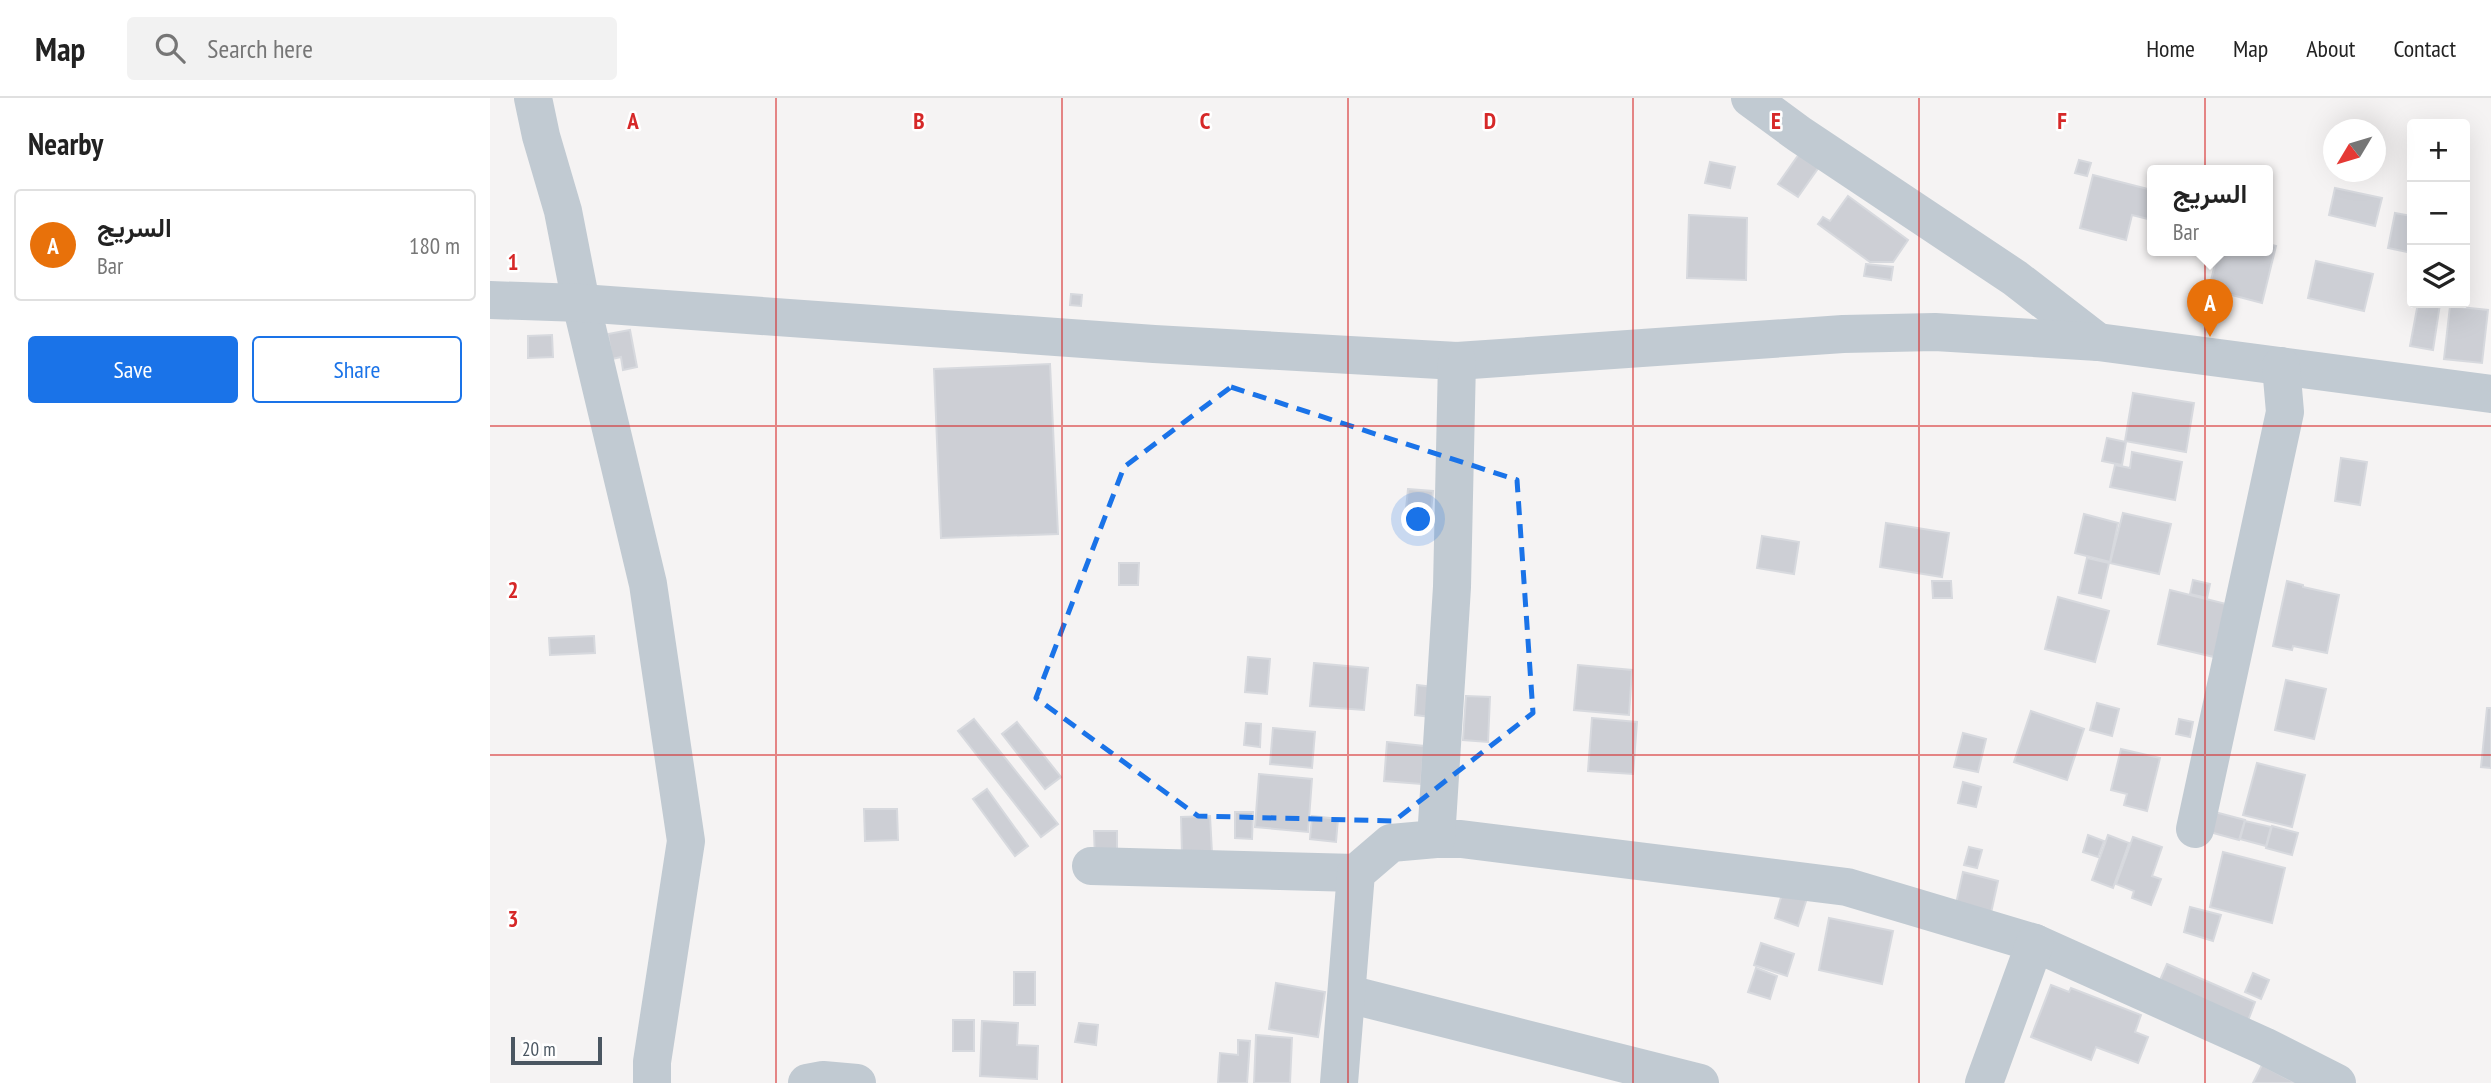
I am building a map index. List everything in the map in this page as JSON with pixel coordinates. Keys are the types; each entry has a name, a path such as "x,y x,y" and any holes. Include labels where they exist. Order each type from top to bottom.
{"street":[{"path":"533,98 563,211 581,303 648,584 687,841 652,1062 652,1083"},
{"path":"1751,98 1799,134 2015,278 2098,342"},
{"path":"490,300 581,303 1127,342 1457,361 1843,334 1935,332 2098,342 2491,394"},
{"path":"1436,839 1452,587 1457,361"},
{"path":"2195,830 2285,412 2281,366"},
{"path":"1091,866 1356,873 1391,844 1461,839 1847,887 2035,943 2264,1046 2337,1083"},
{"path":"1339,1083 1356,873"},
{"path":"1984,1083 2035,943"},
{"path":"1348,995 1700,1083"},
{"path":"807,1083 823,1080 857,1083"}],"highlighted area":[{"path":"1231,387 1517,480 1533,713 1394,821 1198,816 1036,698 1124,467"}],"building":[{"path":"1799,154 1819,167 1798,197 1778,184"},
{"path":"2079,160 2091,163 2087,176 2075,173"},
{"path":"1710,162 1735,167 1730,188 1705,183"},
{"path":"2093,175 2147,189 2147,219 2132,215 2126,240 2080,228"},
{"path":"2335,188 2382,198 2375,226 2329,215"},
{"path":"1848,196 1908,240 1893,262 1870,262 1818,224 1823,217 1830,221"},
{"path":"2395,213 2407,215 2407,252 2388,248"},
{"path":"1689,215 1747,218 1746,280 1687,278"},
{"path":"2273,245 2276,246 2262,303 2209,289 2217,256 2273,256"},
{"path":"2316,261 2373,274 2364,311 2308,298"},
{"path":"1866,264 1893,267 1891,280 1864,276"},
{"path":"1071,294 1082,295 1081,306 1070,305"},
{"path":"2417,308 2439,308 2433,350 2410,346"},
{"path":"2450,308 2488,310 2482,363 2444,359"},
{"path":"630,330 637,367 623,370 621,357 612,359 608,334"},
{"path":"552,335 553,357 528,358 528,336"},
{"path":"1050,364 1058,534 941,538 934,369"},
{"path":"2133,393 2194,403 2186,452 2125,441"},
{"path":"2107,438 2126,442 2122,465 2102,461"},
{"path":"2132,452 2182,462 2175,500 2110,487 2115,465 2130,468"},
{"path":"2341,458 2367,462 2360,505 2335,501"},
{"path":"1408,489 1433,491 1431,512 1406,509"},
{"path":"2123,513 2171,524 2159,574 2110,563"},
{"path":"2084,514 2118,523 2110,562 2075,553"},
{"path":"1886,523 1949,533 1942,577 1880,567"},
{"path":"1762,536 1799,542 1794,574 1757,568"},
{"path":"2087,558 2109,563 2101,598 2079,593"},
{"path":"1119,563 1139,563 1138,585 1119,585"},
{"path":"2193,580 2210,584 2207,598 2190,594"},
{"path":"1932,581 1951,581 1952,598 1933,598"},
{"path":"2287,581 2339,595 2327,653 2293,646 2292,650 2273,646"},
{"path":"2170,590 2226,604 2214,657 2158,644"},
{"path":"2058,597 2109,611 2095,662 2045,649"},
{"path":"594,636 595,653 550,655 549,638"},
{"path":"1248,657 1270,659 1267,694 1245,692"},
{"path":"1314,663 1368,668 1364,710 1310,706"},
{"path":"1578,665 1632,670 1629,715 1574,710"},
{"path":"2286,680 2326,689 2314,739 2275,730"},
{"path":"1417,685 1433,687 1431,717 1415,715"},
{"path":"1466,696 1490,697 1488,742 1463,740"},
{"path":"2097,703 2119,709 2112,736 2090,730"},
{"path":"2487,708 2491,708 2491,768 2481,767"},
{"path":"2031,711 2084,729 2067,780 2014,762"},
{"path":"1592,718 1637,722 1633,774 1588,771"},
{"path":"974,719 1058,824 1041,837 958,731"},
{"path":"2179,719 2193,722 2190,737 2176,734"},
{"path":"1017,722 1061,777 1045,789 1002,734"},
{"path":"1246,723 1261,724 1260,747 1244,745"},
{"path":"1273,728 1315,732 1312,768 1270,764"},
{"path":"1963,733 1986,739 1978,772 1954,767"},
{"path":"1387,742 1424,746 1421,784 1384,781"},
{"path":"2121,749 2160,758 2147,811 2124,805 2127,794 2111,790"},
{"path":"2257,763 2305,775 2292,827 2243,815"},
{"path":"1259,774 1312,779 1308,832 1255,827"},
{"path":"1963,782 1981,787 1976,807 1958,803"},
{"path":"987,789 1028,846 1015,856 973,799"},
{"path":"864,809 897,809 898,840 865,841"},
{"path":"2211,811 2245,820 2239,840 2206,831"},
{"path":"1235,812 1253,812 1252,839 1235,838"},
{"path":"1210,816 1212,853 1182,854 1181,817"},
{"path":"1312,816 1338,819 1336,842 1310,839"},
{"path":"2245,821 2271,827 2266,846 2240,839"},
{"path":"2272,826 2298,833 2292,855 2266,848"},
{"path":"1094,831 1117,831 1117,860 1095,860"},
{"path":"2088,835 2104,841 2098,857 2083,852"},
{"path":"2108,835 2129,843 2113,888 2092,880"},
{"path":"2133,837 2162,847 2152,876 2161,879 2151,905 2132,898 2134,891 2116,884"},
{"path":"1969,847 1982,850 1977,868 1964,865"},
{"path":"2223,852 2285,868 2272,923 2210,907"},
{"path":"1963,872 1998,881 1991,913 1956,904"},
{"path":"1784,887 1808,895 1798,926 1775,918"},
{"path":"2190,907 2221,915 2213,941 2184,932"},
{"path":"1829,918 1893,931 1882,984 1819,970"},
{"path":"1761,943 1794,954 1787,976 1754,965"},
{"path":"2167,964 2255,1002 2246,1026 2157,987"},
{"path":"1756,968 1777,976 1770,999 1748,992"},
{"path":"1014,972 1035,972 1035,1005 1014,1005"},
{"path":"2253,973 2269,980 2261,999 2245,992"},
{"path":"1276,983 1325,992 1318,1037 1269,1029"},
{"path":"2051,985 2069,992 2071,988 2141,1015 2135,1032 2148,1037 2138,1063 2096,1047 2091,1060 2031,1037"},
{"path":"953,1020 974,1020 974,1051 953,1051"},
{"path":"982,1021 1018,1023 1017,1045 1038,1046 1037,1079 980,1076"},
{"path":"1079,1023 1098,1025 1096,1045 1075,1042"},
{"path":"1256,1035 1292,1038 1290,1083 1254,1083"},
{"path":"1238,1040 1250,1041 1247,1083 1218,1083 1220,1053 1238,1055"},
{"path":"2262,1065 2296,1083 2253,1083"}],"place":[{"name":"السريج","path":"2210,337"}]}
